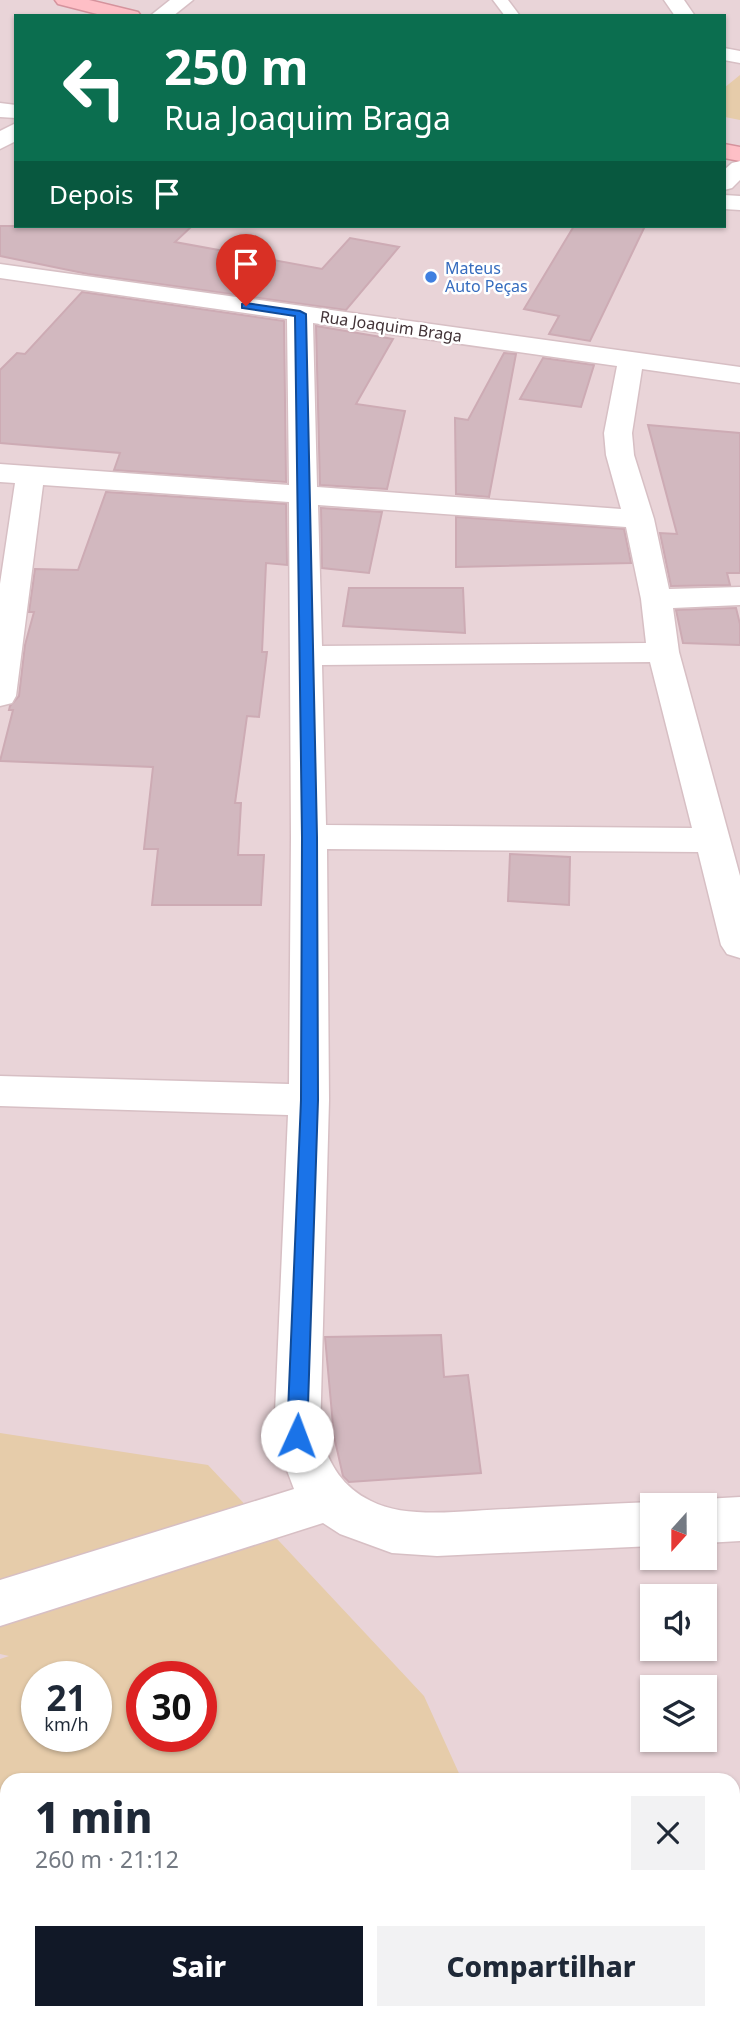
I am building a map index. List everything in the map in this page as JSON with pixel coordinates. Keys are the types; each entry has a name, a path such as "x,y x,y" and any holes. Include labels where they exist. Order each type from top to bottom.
{"main road":[{"path":"65,0 123,14"}],"street":[{"path":"163,14 183,0"},
{"path":"726,181 740,167"},
{"name":"Rua Joaquim Braga","path":"0,271 740,375"},
{"path":"300,314 309,837 309,1100 297,1436 308,1469 328,1500 357,1519 392,1531 437,1534 640,1525"},
{"path":"631,359 618,433 620,456 639,519 656,599 663,652 740,945"},
{"path":"0,696 15,474 639,519"},
{"path":"656,599 740,596"},
{"path":"306,656 663,652"},
{"path":"309,837 713,840"},
{"path":"0,1091 309,1100"},
{"path":"0,1603 328,1500"},
{"path":"718,1520 740,1519"}],"lane":[{"path":"500,0 511,14"}],"shaded area":[{"path":"0,0 740,0 740,1773 0,1773"},
{"path":"740,75 740,120 726,117 726,86"},
{"path":"0,1433 208,1465 424,1696 459,1773 0,1773 0,1659 9,1656 0,1654"}],"building":[{"path":"0,226 190,228 175,242 322,269 350,238 399,247 346,310 88,274 0,256"},
{"path":"573,228 644,228 590,341 549,334 559,316 524,309"},
{"path":"82,292 284,321 286,482 114,470 120,453 0,443 0,370 17,353 25,354"},
{"path":"316,326 393,339 356,404 405,411 387,489 320,485"},
{"path":"504,353 516,354 489,497 456,494 455,418 468,420"},
{"path":"543,358 594,365 581,407 520,399"},
{"path":"648,425 740,433 740,573 727,573 730,585 671,586 660,533 677,534"},
{"path":"106,492 286,504 287,565 266,563 262,652 267,652 259,717 247,716 235,803 241,803 238,855 264,855 261,905 152,905 158,849 144,849 153,767 0,761 13,710 9,710 10,706 19,696 25,645 34,612 29,612 35,569 78,570"},
{"path":"321,508 382,512 369,573 322,568"},
{"path":"456,517 624,529 631,563 456,567"},
{"path":"349,588 463,588 465,633 343,626"},
{"path":"736,608 740,624 740,645 683,643 676,610"},
{"path":"510,854 570,857 569,905 508,901"},
{"path":"441,1335 444,1377 468,1375 481,1473 349,1482 343,1476 334,1436 325,1337"}],"place":[{"name":"Mateus Auto Peças","path":"431,277"}],"route":[{"path":"246,306 300,314 309,837 309,1100 297,1436"}]}
